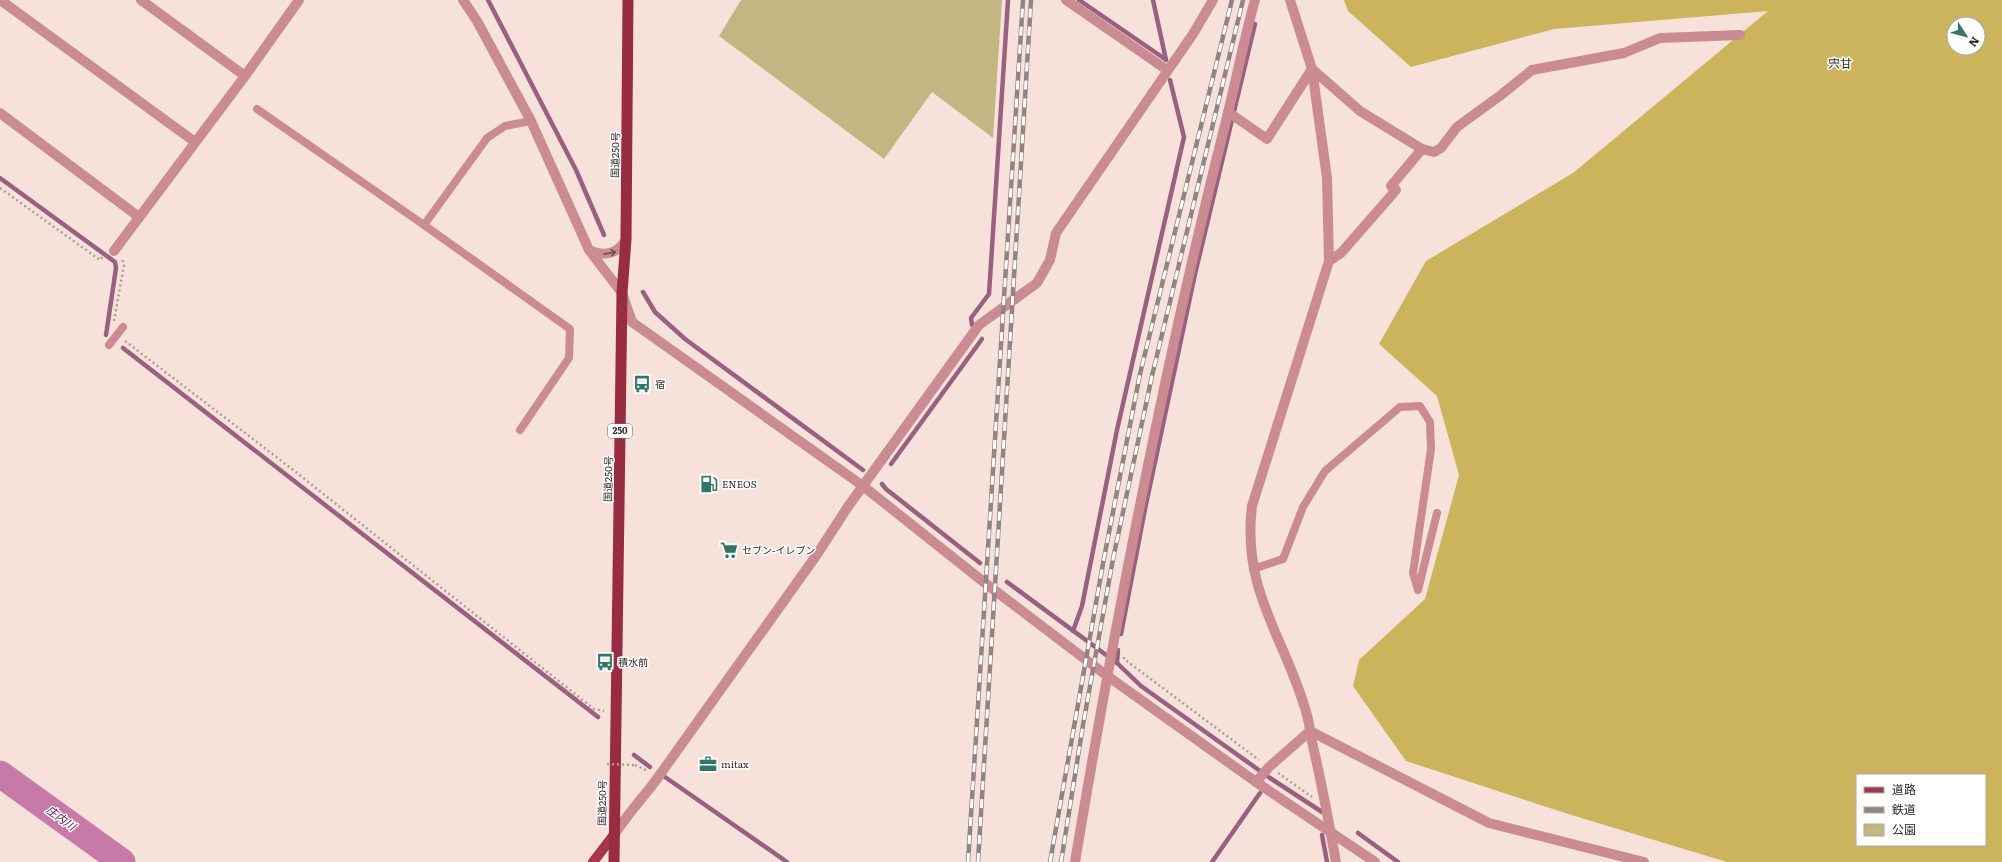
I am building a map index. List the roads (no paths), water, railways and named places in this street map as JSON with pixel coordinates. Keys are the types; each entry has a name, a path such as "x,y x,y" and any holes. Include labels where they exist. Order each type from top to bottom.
{"highway":[{"name":"国道250号","path":"614,862 622,293 626,239 628,0"}],"main road":[{"path":"593,862 614,836"}],"street":[{"path":"141,0 245,76"},
{"path":"114,251 245,76 299,0"},
{"path":"463,0 477,21 531,121 589,250 622,293 632,322 863,486 985,583 1106,675 1263,774 1331,832 1375,862"},
{"path":"1066,0 1167,70"},
{"path":"614,836 704,713 818,553 863,486 979,325 1037,283 1050,260 1056,233 1193,34 1213,0"},
{"path":"1076,862 1106,675 1137,510 1196,238 1232,114 1255,0"},
{"path":"1290,0 1312,69 1327,178 1329,261 1252,506 1249,529 1253,569 1268,619 1301,694 1327,807 1336,862"},
{"path":"2,3 195,142"},
{"path":"1312,69 1360,111 1422,149 1434,152 1441,148 1457,127 1532,70 1624,53 1660,38 1740,35"},
{"path":"1232,114 1267,139 1312,69"},
{"path":"0,113 139,217"},
{"path":"1329,261 1341,252 1396,190 1391,186 1422,149"},
{"path":"589,250 597,254 616,252 622,247 626,239"},
{"path":"1263,774 1310,731"},
{"path":"1310,731 1489,823 1644,862"}],"lane":[{"path":"257,109 570,329 570,358 520,430"},
{"path":"424,225 487,138 505,126 531,121"},
{"path":"109,345 123,327"},
{"path":"1253,569 1283,559 1303,507 1325,471 1400,407 1420,406 1430,422 1431,449 1413,573 1418,590 1437,513"}],"waterway":[{"path":"488,0 576,170 604,235"},
{"path":"972,325 971,318 989,294 1008,0"},
{"path":"1079,0 1165,59"},
{"path":"1153,0 1166,60"},
{"path":"1121,634 1145,509 1195,274 1255,24"},
{"path":"1073,631 1082,606 1117,430 1184,137 1170,80"},
{"path":"0,178 115,262 116,268 106,335"},
{"path":"643,292 655,312 685,339 863,470"},
{"path":"891,464 982,339"},
{"path":"123,348 598,717"},
{"path":"882,484 886,489 980,563"},
{"path":"1007,582 1117,663 1141,686 1270,778 1322,812"},
{"path":"1117,663 1118,650"},
{"path":"634,755 650,767"},
{"name":"庄内川","path":"0,774 122,862"},
{"path":"665,777 787,862"},
{"path":"1212,862 1260,793"},
{"path":"1358,833 1398,862"},
{"path":"1322,835 1327,862"}],"railway":[{"path":"968,862 1023,0"},
{"path":"978,862 1031,0"},
{"path":"1050,862 1104,558 1140,374 1232,0"},
{"path":"1061,862 1083,725 1113,559 1152,376 1243,0"}],"place":[{"name":"宿","path":"642,384"},
{"name":"ENEOS","path":"709,484"},
{"name":"セブン-イレブン","path":"729,550"},
{"name":"積水前","path":"605,662"},
{"name":"mitax","path":"708,764"}],"district":[{"name":"宍甘","path":"1840,64"}]}
